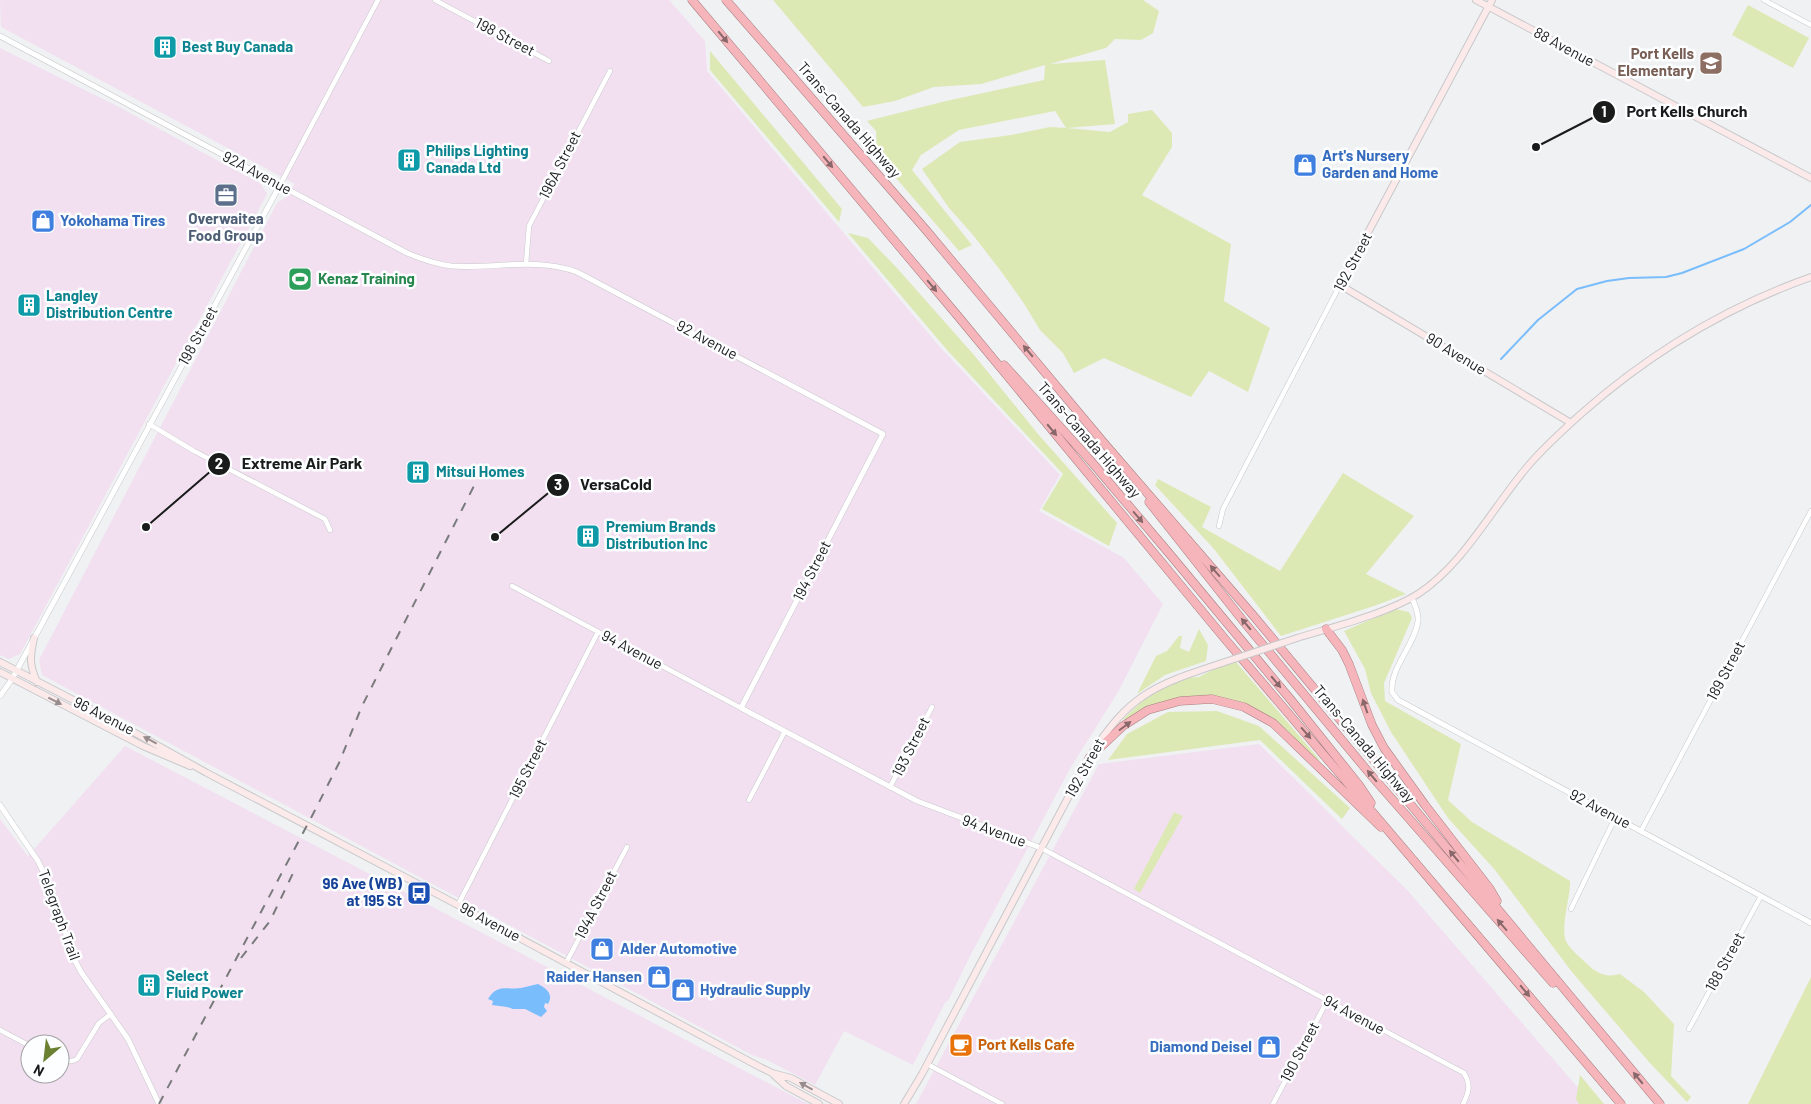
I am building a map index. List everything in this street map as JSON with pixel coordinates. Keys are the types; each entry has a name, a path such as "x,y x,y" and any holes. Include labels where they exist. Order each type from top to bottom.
{"highway":[{"name":"Trans-Canada Highway","path":"692,0 1225,639 1394,835 1620,1104"},
{"name":"Trans-Canada Highway","path":"728,0 1252,614 1660,1104"},
{"name":"Trans-Canada Highway","path":"1104,442 1180,542 1375,780 1616,1052"},
{"path":"1326,629 1350,664 1372,725 1384,748 1490,889 1508,920"},
{"path":"1089,758 1123,726 1148,710 1180,701 1212,699 1244,707 1274,723 1413,858"}],"main road":[{"name":"88 Avenue","path":"1476,0 1490,3 1811,178"},
{"name":"192 Street","path":"1340,284 1490,3"},
{"name":"192 Street","path":"904,1104 1089,758 1113,722 1140,697 1155,687 1176,678 1391,607 1412,598 1444,573 1456,560 1529,464 1571,423 1628,375 1688,335 1750,301 1811,277"},
{"name":"90 Avenue","path":"1340,284 1571,423"},
{"path":"34,638 30,658 37,682"},
{"name":"96 Avenue","path":"0,662 139,734 207,773 772,1073 791,1078 839,1104"},
{"name":"96 Avenue","path":"0,672 145,747 207,773"},
{"name":"96 Avenue","path":"772,1073 786,1086 819,1104"}],"street":[{"name":"198 Street","path":"16,671 280,185 378,0"},
{"name":"198 Street","path":"435,0 549,61"},
{"path":"1764,0 1811,25"},
{"name":"92A Avenue","path":"0,36 423,260 458,266 526,264"},
{"name":"196A Street","path":"526,264 529,226 610,71"},
{"name":"92 Avenue","path":"526,264 557,266 589,277 883,434"},
{"name":"192 Street","path":"1219,526 1222,508 1340,284"},
{"path":"149,424 194,451 325,519 330,530"},
{"name":"194 Street","path":"741,708 883,434"},
{"name":"189 Street","path":"1641,831 1811,511"},
{"name":"94 Avenue","path":"512,586 890,787 940,811 1041,848 1464,1073 1469,1082 1468,1092 1462,1104"},
{"name":"92 Avenue","path":"1412,598 1417,610 1418,621 1393,680 1392,692 1402,703 1811,923"},
{"name":"195 Street","path":"458,905 598,632"},
{"path":"0,696 16,671"},
{"name":"193 Street","path":"890,787 932,707"},
{"path":"749,800 784,731"},
{"name":"Telegraph Trail","path":"1,808 38,860 51,888 73,957 81,972 128,1039 159,1104"},
{"path":"1571,909 1615,818"},
{"name":"194A Street","path":"566,963 626,847"},
{"name":"188 Street","path":"1689,1029 1761,896"},
{"name":"190 Street","path":"1273,1104 1327,1001"},
{"path":"70,1061 77,1059 99,1023 111,1014"},
{"path":"0,1030 20,1041"},
{"path":"926,1064 1002,1104"}],"shaded area":[{"path":"0,0 669,0 705,41 707,71 939,346 1060,475 1039,511 1124,558 1163,604 1118,692 1071,767 913,1065 844,1031 815,1085 767,1060 752,1055 42,675 39,660 277,203 285,198 295,184 1,27"},
{"path":"0,48 117,106 261,184 267,194 20,654 9,659 0,655"},
{"path":"1259,744 1408,891 1592,1104 916,1104 1099,764"},
{"path":"125,746 808,1104 0,1104 0,819 28,856"}],"green space":[{"path":"773,0 1143,0 1159,11 1153,33 1141,40 1115,39 1106,48 1050,64 1105,60 1115,124 1067,128 1110,132 1128,122 1128,114 1152,110 1172,133 1172,147 1142,195 1231,244 1224,301 1270,328 1248,392 1209,371 1191,397 1104,358 1074,373 1063,353 1040,330 1000,270 949,208 922,169 960,142 1050,127 1066,128 1055,111 959,130 921,155 912,170 972,245 959,251 877,156 876,131 867,121 946,101 1044,80 1045,65 981,84 934,87 895,101 863,107"},
{"path":"1748,5 1809,38 1793,68 1732,35"},
{"path":"710,51 842,209 839,222 710,70"},
{"path":"848,233 868,238 897,268 974,355 1038,434 1117,523 1109,546 1042,509 1063,474 947,350"},
{"path":"1343,473 1414,516 1366,574 1406,594 1281,636 1214,549 1155,485 1158,479 1211,507 1202,527 1280,571"},
{"path":"1395,609 1409,612 1412,618 1384,683 1385,701 1461,744 1448,800 1472,822 1570,881 1564,930 1567,943 1573,951 1601,974 1620,974 1644,992 1674,1024 1671,1076 1691,1097 1687,1102 1649,1062 1572,972 1495,870 1448,818 1391,732 1371,693 1365,669 1344,631"},
{"path":"1199,629 1208,645 1206,661 1165,675 1137,694 1156,656 1167,651 1179,636 1182,636 1180,648 1189,652"},
{"path":"1236,662 1319,759 1318,761 1275,721 1258,710 1223,698 1206,696 1187,697 1126,721 1123,719 1148,696 1183,678 1199,677 1220,666"},
{"path":"1217,711 1259,726 1350,808 1342,819 1260,740 1108,760 1127,734 1168,712"},
{"path":"1174,812 1183,816 1140,893 1134,889"},
{"path":"1811,977 1811,1104 1748,1104"},
{"path":"1580,1075 1604,1104 1579,1104 1576,1099"}],"water":[{"path":"538,984 550,994 550,1000 548,1004 545,1003 544,1007 547,1011 541,1017 525,1009 492,1005 493,1001 488,999 491,994 499,989 521,988"}],"waterway":[{"path":"1501,359 1538,320 1577,289 1607,281 1629,278 1666,277 1682,273 1744,249 1790,222 1811,205"}],"railway":[{"path":"159,1104 312,816 339,763 362,706 476,482"},
{"path":"241,958 270,921 295,869"}],"place":[{"name":"Best Buy Canada","path":"165,47"},
{"name":"Port Kells Elementary","path":"1711,63"},
{"name":"Port Kells Church","path":"1536,147"},
{"name":"Philips Lighting Canada Ltd","path":"409,160"},
{"name":"Art's Nursery Garden and Home","path":"1305,165"},
{"name":"Overwaitea Food Group","path":"226,195"},
{"name":"Yokohama Tires","path":"43,221"},
{"name":"Kenaz Training","path":"300,279"},
{"name":"Langley Distribution Centre","path":"29,305"},
{"name":"Mitsui Homes","path":"418,472"},
{"name":"Extreme Air Park","path":"146,527"},
{"name":"Premium Brands Distribution Inc","path":"588,536"},
{"name":"VersaCold","path":"495,537"},
{"name":"96 Ave (WB) at 195 St","path":"419,893"},
{"name":"Alder Automotive","path":"602,949"},
{"name":"Raider Hansen","path":"659,977"},
{"name":"Select Fluid Power","path":"149,985"},
{"name":"Hydraulic Supply","path":"683,990"},
{"name":"Port Kells Cafe","path":"961,1045"},
{"name":"Diamond Deisel","path":"1269,1047"}]}
